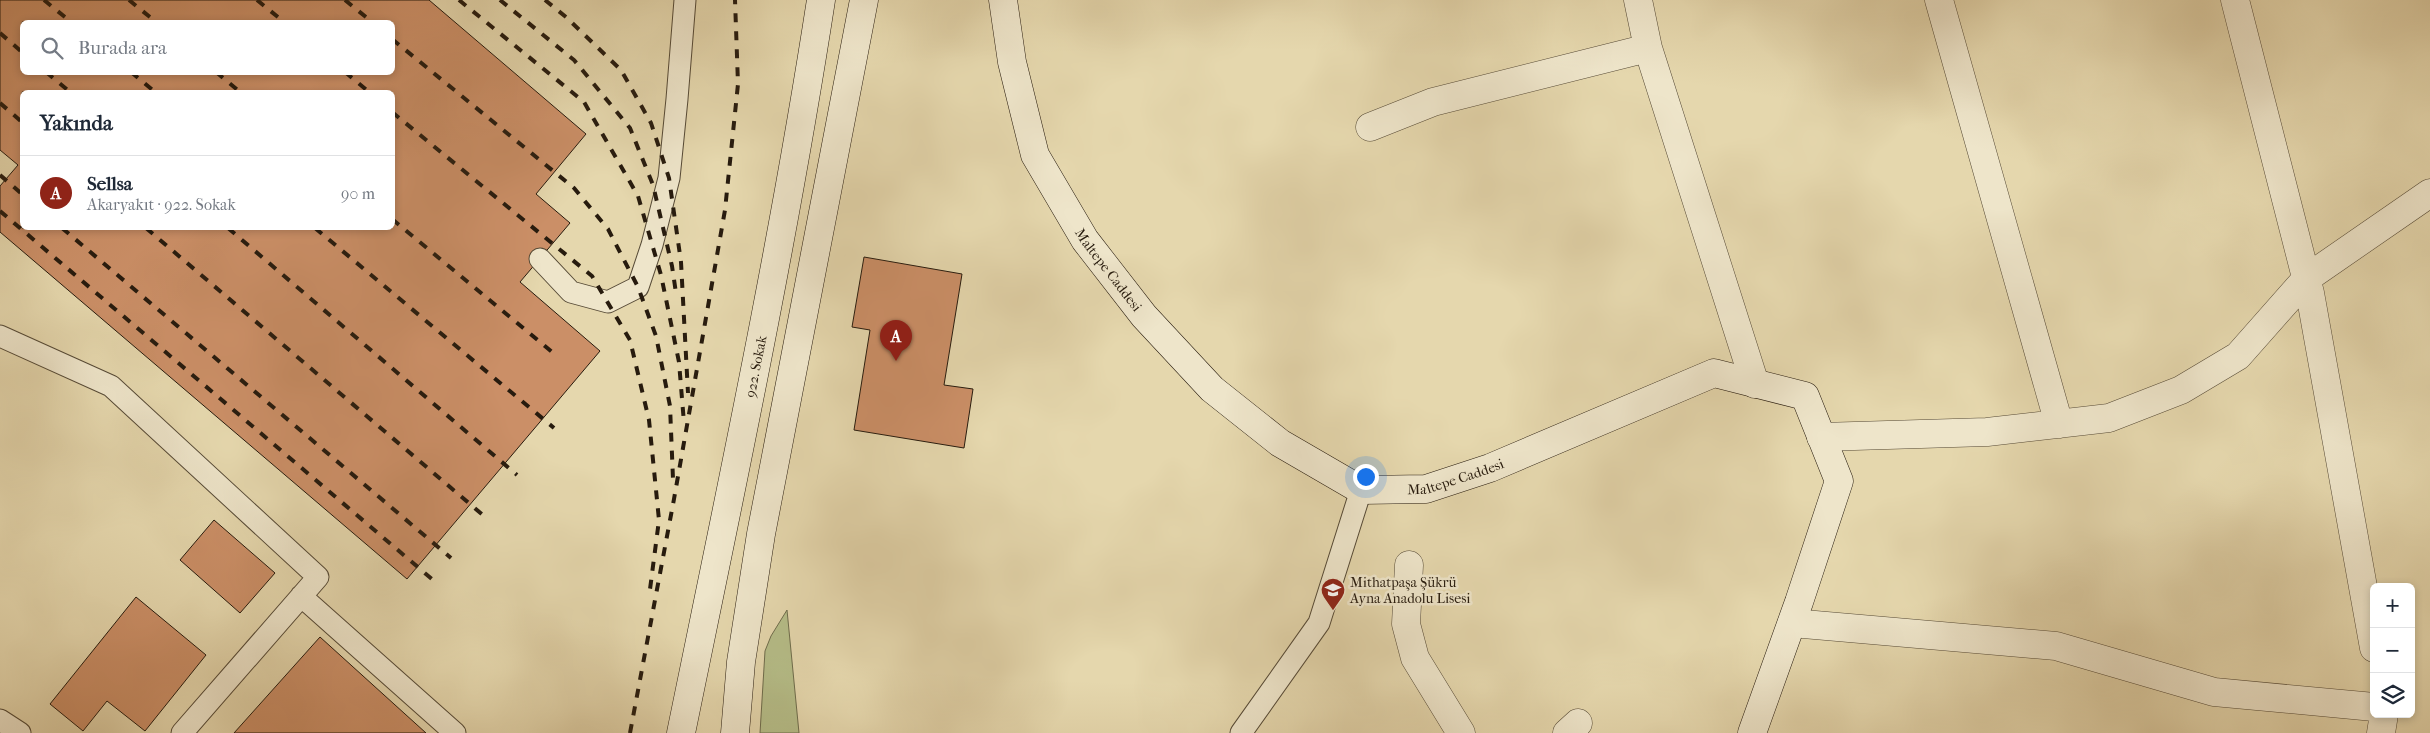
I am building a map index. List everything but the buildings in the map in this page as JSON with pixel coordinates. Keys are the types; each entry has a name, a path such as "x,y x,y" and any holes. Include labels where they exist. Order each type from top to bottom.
{"street":[{"name":"922. Sokak","path":"681,733 753,382 805,104 821,0"},
{"path":"735,733 741,662 761,534 864,0"},
{"name":"Maltepe Caddesi","path":"1003,0 1012,62 1035,156 1085,240 1144,316 1212,389 1280,443 1360,490 1426,489 1490,468 1714,373 1805,396 1839,481 1792,623 1752,733"},
{"path":"1638,0 1648,48 1755,384"},
{"path":"1939,0 2059,424"},
{"path":"2235,0 2307,278 2370,628"},
{"path":"1370,127 1434,102 1648,48"},
{"path":"1821,436 1987,432 2109,418 2181,390 2238,356 2307,278 2430,193"},
{"path":"1409,565 1406,624 1415,658 1461,733"},
{"path":"1792,623 2056,646 2214,692 2370,707"},
{"path":"2381,733 2383,718"}],"lane":[{"path":"540,259 571,292 608,302 638,287 652,245 668,178 678,99 685,0"},
{"path":"0,336 111,386 318,577 182,733"},
{"path":"1241,733 1319,623 1360,490"},
{"path":"301,596 455,733"},
{"path":"0,720 20,733"}],"green space":[{"path":"787,610 799,733 760,733 765,651 771,636"}],"railway":[{"path":"44,0 69,20"},
{"path":"129,0 154,20"},
{"path":"257,0 282,20"},
{"path":"345,0 370,20"},
{"path":"459,0 584,102 638,196 661,275 679,362 684,423"},
{"path":"500,0 574,60 630,128 653,185 672,266 676,293"},
{"path":"545,0 566,17 621,70 651,123 669,178 681,262 688,393"},
{"path":"630,733 725,210 738,84 735,0"},
{"path":"0,33 20,50"},
{"path":"395,41 574,188 608,229 638,287 656,336 670,406 673,479"},
{"path":"50,75 68,90"},
{"path":"135,75 153,90"},
{"path":"220,75 238,90"},
{"path":"349,75 367,90"},
{"path":"0,103 20,120"},
{"path":"395,114 592,276 630,340 649,420 659,520 649,597"},
{"path":"0,175 20,192"},
{"path":"0,211 20,228"},
{"path":"395,221 558,357"},
{"path":"22,230 433,580"},
{"path":"64,230 451,558"},
{"path":"148,230 484,516"},
{"path":"230,230 517,475"},
{"path":"317,230 554,428"}],"place":[{"name":"Sellsa","path":"896,361"},
{"name":"Mithatpaşa Şükrü Ayna Anadolu Lisesi","path":"1333,611"}]}
